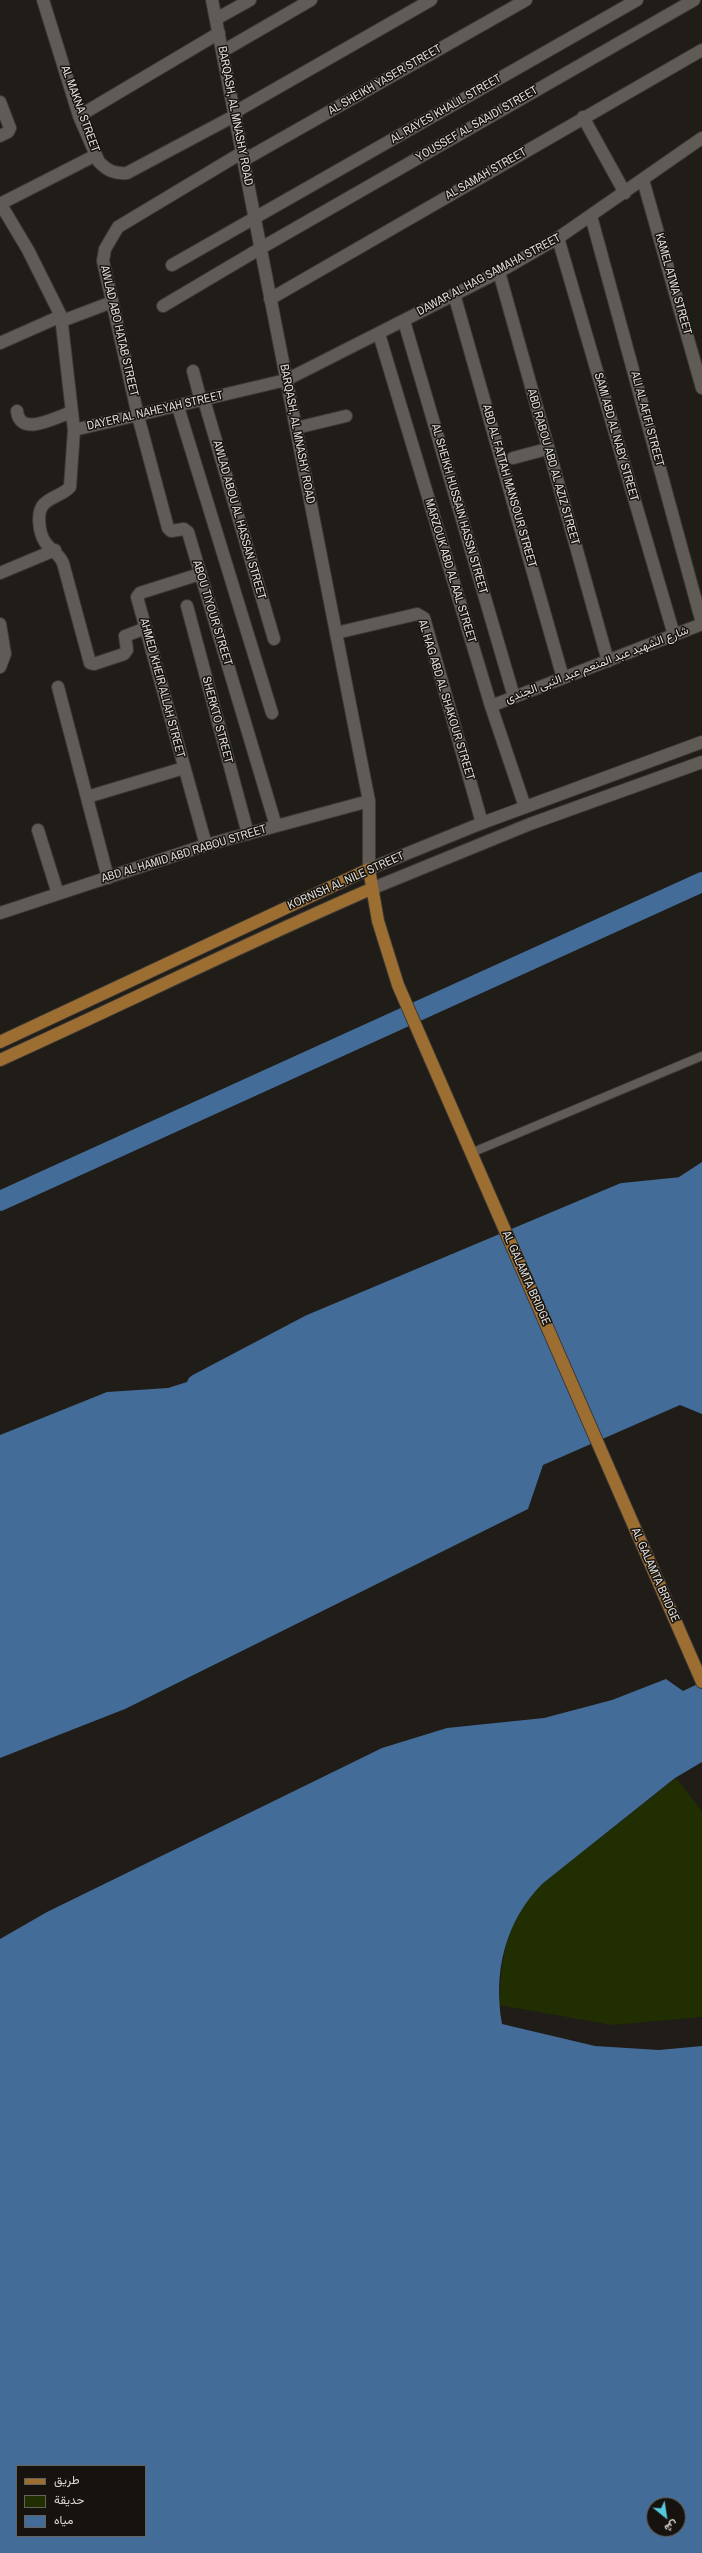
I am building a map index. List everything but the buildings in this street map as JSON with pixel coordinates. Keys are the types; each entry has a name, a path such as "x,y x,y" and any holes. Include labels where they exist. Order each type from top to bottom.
{"main road":[{"name":"AL GALAMTA BRIDGE","path":"369,869 371,889 387,952 398,985 702,1682"},
{"name":"KORNISH AL NILE STREET","path":"0,1042 369,869"},
{"name":"KORNISH AL NILE STREET","path":"0,1060 114,1008 260,936 371,889"}],"street":[{"name":"AL MAKNA STREET","path":"43,0 80,116 99,162 112,172 128,173 235,114 431,0"},
{"name":"BARQASH, AL MNASHY ROAD","path":"212,0 369,801 369,869"},
{"path":"216,20 250,0"},
{"path":"223,51 311,0"},
{"name":"AL SHEIKH YASER STREET","path":"243,156 526,0"},
{"name":"AL RAYES KHALIL STREET","path":"172,265 637,0"},
{"name":"YOUSSEF AL SAAIDI STREET","path":"163,306 261,248 694,0"},
{"path":"80,116 219,33"},
{"name":"AL SAMAH STREET","path":"270,299 583,117 702,50"},
{"path":"0,102 10,128 0,136"},
{"path":"583,117 625,193"},
{"name":"DAWAR AL HAG SAMAHA STREET","path":"286,380 499,272 558,238 701,141"},
{"path":"0,204 96,155"},
{"name":"AWLAD ABO HATAB STREET","path":"138,416 103,261 105,249 118,228 243,156"},
{"name":"KAMEL ATWA STREET","path":"643,180 702,388"},
{"name":"DAYER AL NAHEYAH STREET","path":"0,204 28,250 62,319 74,430 178,407 286,380"},
{"name":"ALI AL AFIFI STREET","path":"591,216 702,624"},
{"name":"SAMI ABD AL NABY STREET","path":"558,238 674,635"},
{"name":"ABD RABOU ABD AL AZIZ STREET","path":"499,272 547,449 608,661"},
{"name":"ABD AL FATTAH MANSOUR STREET","path":"454,294 563,678"},
{"path":"0,343 62,319 112,302"},
{"name":"AL SHEIKH HUSSAIN HASSN STREET","path":"404,321 514,697"},
{"name":"MARZOUK ABD AL AAL STREET","path":"379,334 491,706 525,807"},
{"name":"AWLAD ABOU AL HASSAN STREET","path":"193,371 274,639"},
{"path":"178,407 272,713"},
{"path":"17,411 18,418 22,424 30,426 72,412"},
{"name":"ABOU TIYOUR STREET","path":"138,416 169,529 173,531 183,529 187,531 276,826"},
{"path":"296,428 346,416"},
{"path":"74,430 70,487 43,505 39,517 45,542 55,550 63,563 90,663 94,664 124,654 127,650 125,636 146,628"},
{"path":"513,458 547,449"},
{"path":"0,573 55,550"},
{"name":"AHMED KHEIR ALLAH STREET","path":"200,574 138,594 138,600 206,845"},
{"name":"SHERKTO STREET","path":"186,606 248,834"},
{"name":"AL HAG ABD AL SHAKOUR STREET","path":"336,633 417,614 424,618 482,823"},
{"path":"0,624 5,654 0,667"},
{"name":"شارع الشهيد عبد المنعم عبد النبى الجندى","path":"491,706 702,624"},
{"path":"58,687 108,878"},
{"name":"KORNISH AL NILE STREET","path":"369,869 482,823 702,742"},
{"name":"KORNISH AL NILE STREET","path":"371,889 530,824 702,762"},
{"path":"87,797 184,768"},
{"path":"615,774 621,791"},
{"name":"ABD AL HAMID ABD RABOU STREET","path":"0,913 206,845 369,801"},
{"path":"38,830 58,894"}],"lane":[{"path":"471,1153 702,1056"}],"green space":[{"path":"676,1778 702,1811 702,2017 612,2025 499,2005 504,1954 508,1940 520,1912 530,1898 542,1884"}],"water":[{"path":"702,1162 702,1414 680,1405 543,1465 528,1509 125,1709 0,1758 0,1435 107,1392 168,1388 244,1364 506,1249 676,1179"},
{"path":"666,1679 683,1691 702,1682 702,1762 675,1778 542,1884 529,1899 511,1931 501,1967 499,1986 502,2024 595,2046 659,2050 702,2046 702,2553 0,2553 0,1939 47,1912 382,1748 447,1728 544,1718 612,1700"}],"waterway":[{"path":"0,1201 702,882"},
{"path":"197,1384 309,1325 623,1193 702,1185"}]}
